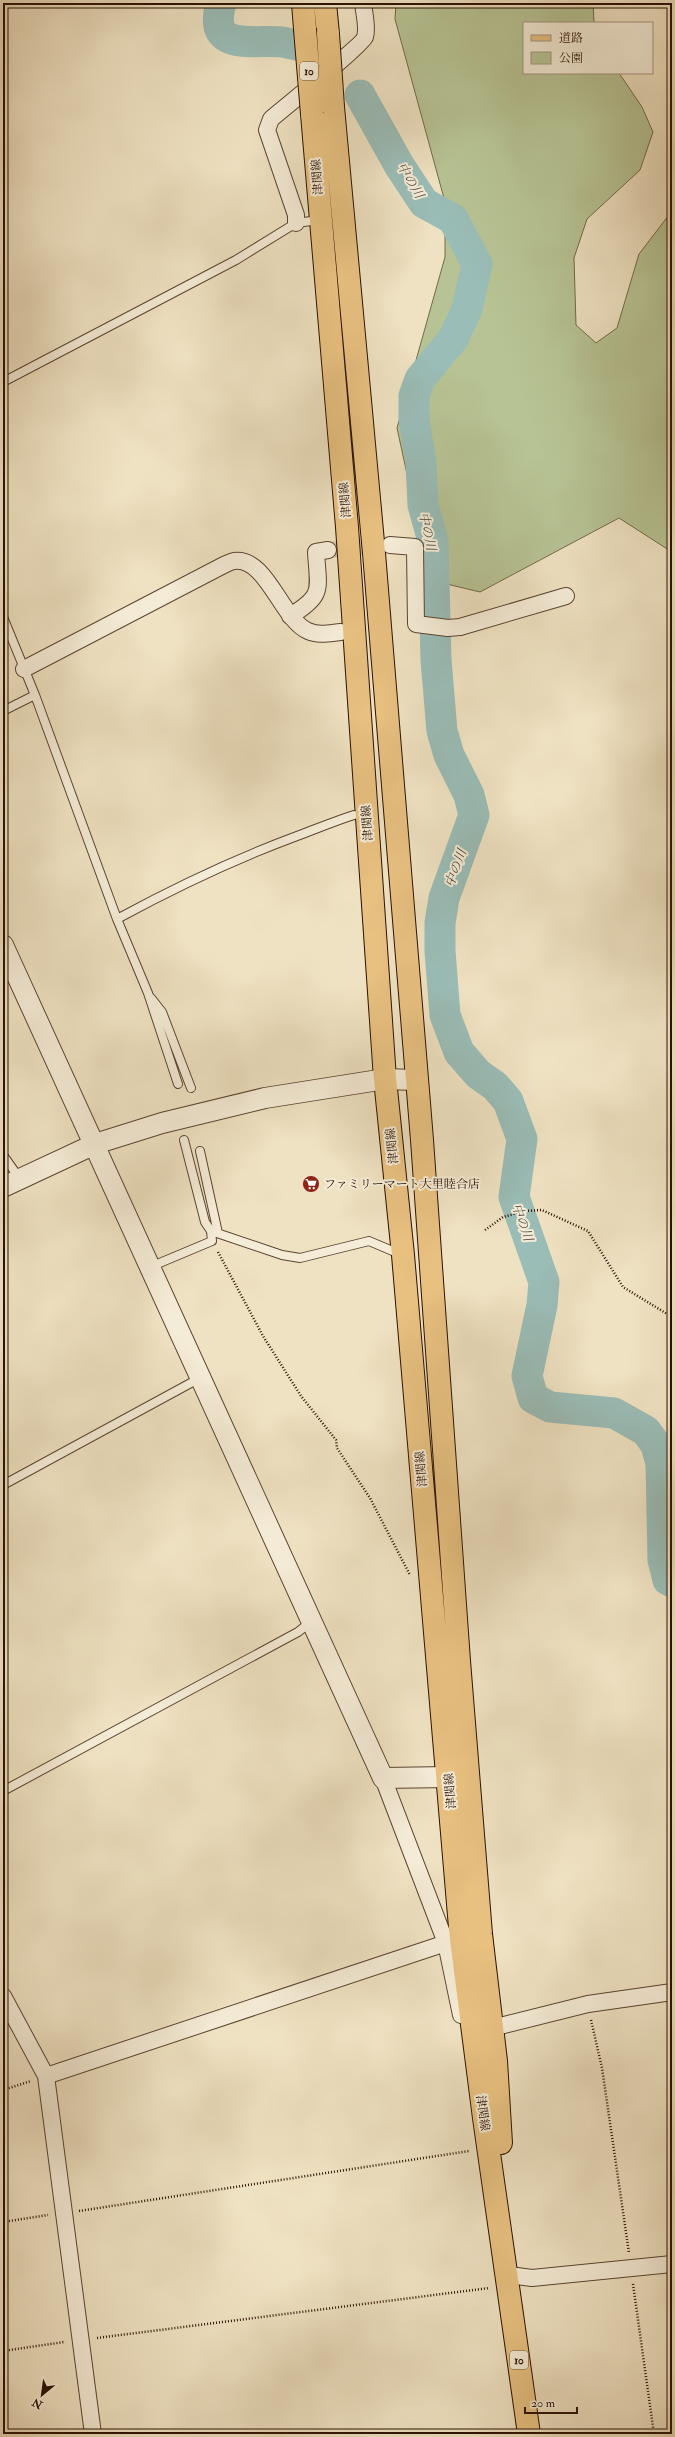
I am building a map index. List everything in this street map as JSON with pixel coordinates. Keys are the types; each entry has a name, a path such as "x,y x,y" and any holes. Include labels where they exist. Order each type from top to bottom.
{"main road":[{"name":"津関線","path":"303,3 320,220 347,527 385,1079 403,1255 463,1939 484,2118 509,2281 529,2434"},
{"name":"津関線","path":"325,3 374,561 415,1080 422,1140 458,1653 463,1939 492,2028 496,2061 509,2281"}],"street":[{"path":"296,223 296,215 267,130 267,125 271,119 312,83 362,42 366,33 363,3"},
{"path":"390,545 415,547 416,624 448,628 476,624 566,596"},
{"path":"290,616 314,598 318,591 316,552 328,550"},
{"path":"24,669 234,561 251,566 264,577 290,616 307,631 318,634 341,632"},
{"path":"3,945 95,1144 149,1267 313,1620 383,1778 463,1939 46,2076"},
{"path":"12,1183 95,1144 162,1123 265,1098 385,1079 415,1080"},
{"path":"383,1778 448,1777"},
{"path":"492,2028 588,2004 672,1992"},
{"path":"3,1996 46,2076 94,2434"},
{"path":"509,2281 631,2267 672,2264"}],"lane":[{"path":"3,382 229,264 296,223 320,220"},
{"path":"3,617 35,695 117,919 148,993 178,1084"},
{"path":"3,711 35,695"},
{"path":"117,919 172,889 246,855 331,822 354,815"},
{"path":"148,993 162,1012 191,1088"},
{"path":"184,1140 205,1222 215,1232 282,1255 300,1258 369,1241 403,1255"},
{"path":"149,1267 212,1241 215,1232 200,1151"},
{"path":"3,1155 12,1183"},
{"path":"3,1485 200,1378"},
{"path":"3,1792 298,1632 313,1620"}],"path":[{"path":"485,1230 503,1218 525,1211 542,1210 588,1231 623,1287 672,1317"},
{"path":"212,1241 263,1336 301,1396 336,1440 337,1448 370,1498 413,1580"},
{"path":"588,2004 593,2034 602,2068 654,2434"},
{"path":"3,2090 46,2076"},
{"path":"3,2222 488,2148"},
{"path":"3,2351 509,2281"}],"green space":[{"path":"396,3 593,3 594,22 523,22 523,74 620,74 642,107 653,132 640,170 587,219 574,258 576,325 596,343 617,328 639,254 672,211 672,552 619,518 480,592 430,580 397,428 445,257 445,202 395,19"}],"waterway":[{"name":"中の川","path":"221,3 218,19 220,30 226,37 246,42 282,42 301,46"},
{"name":"中の川","path":"360,95 399,165 424,203 453,219 477,264 467,309 453,339 420,379 414,396 414,419 421,464 423,505 433,541 436,660 442,731 449,755 469,795 474,815 444,898 440,923 440,951 445,1015 459,1052 478,1074 495,1086 508,1101 522,1139 514,1197 544,1282 542,1305 527,1376 533,1398 550,1407 614,1413 646,1431 656,1445 661,1463 663,1560 668,1580 672,1582"}],"tunnel":[{"path":"328,550 384,545"}],"place":[{"name":"ファミリーマート大里睦合店","path":"311,1184"}]}
